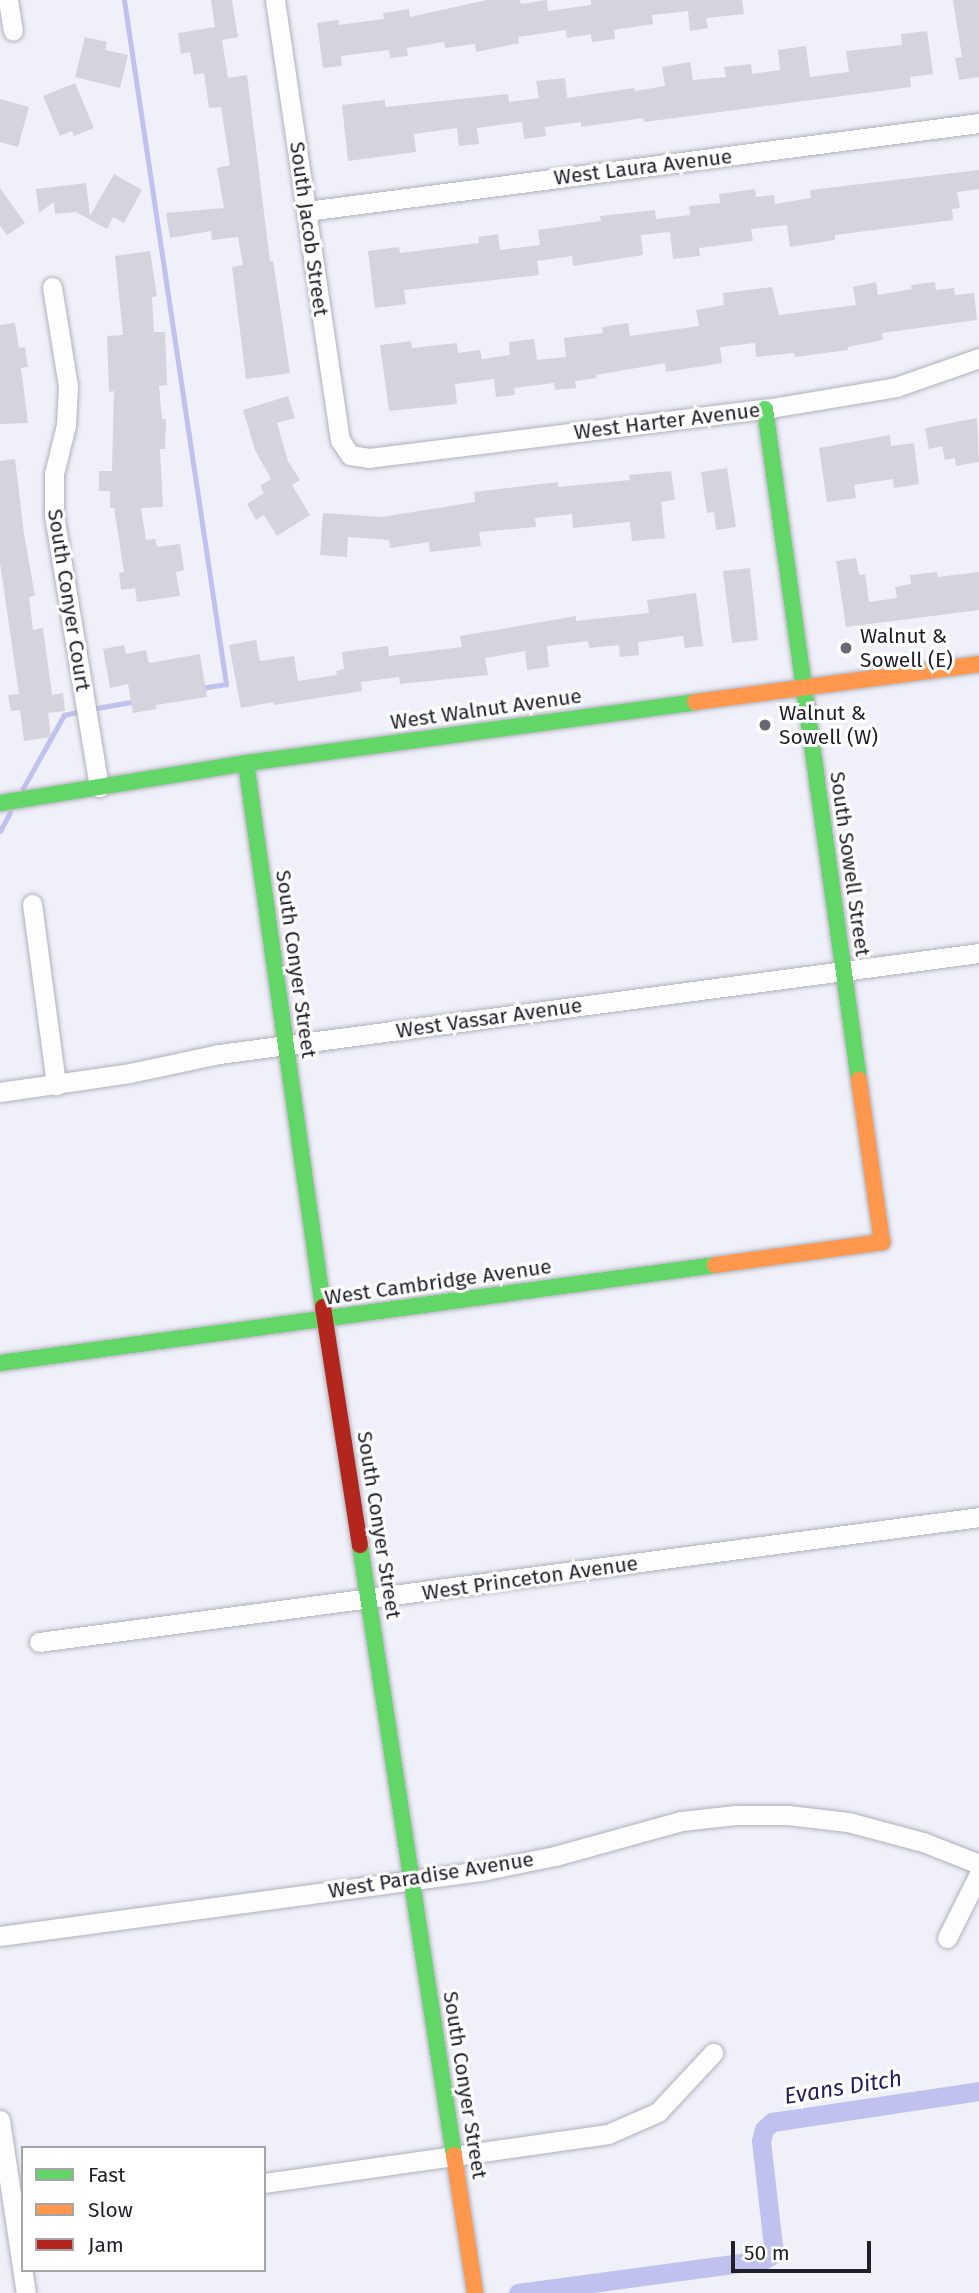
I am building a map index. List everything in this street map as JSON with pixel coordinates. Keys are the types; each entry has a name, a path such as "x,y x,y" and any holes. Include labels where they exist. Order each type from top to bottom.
{"street":[{"path":"8,0 13,31"},
{"name":"South Jacob Street","path":"275,0 340,440 350,455"},
{"name":"West Laura Avenue","path":"307,211 979,123"},
{"name":"South Conyer Court","path":"52,287 68,386 66,425 54,474 54,515 99,787"},
{"name":"West Harter Avenue","path":"350,455 369,458 765,410 896,387 979,358"},
{"name":"South Sowell Street","path":"765,410 882,1242"},
{"name":"West Walnut Avenue","path":"0,803 246,763 979,664"},
{"name":"South Conyer Street","path":"246,763 325,1320 475,2293"},
{"path":"32,904 56,1085"},
{"name":"West Vassar Avenue","path":"0,1092 56,1085 286,1045 979,953"},
{"name":"West Cambridge Avenue","path":"0,1363 882,1242"},
{"name":"West Princeton Avenue","path":"39,1642 979,1517"},
{"name":"West Paradise Avenue","path":"0,1936 486,1870 555,1856 681,1821 736,1815 788,1815 848,1822 923,1842 979,1864"},
{"path":"947,1938 979,1874"},
{"path":"266,2183 608,2134 658,2112 713,2053"},
{"path":"0,2120 12,2219 21,2267"},
{"path":"22,2272 26,2293"}],"building":[{"path":"211,0 232,0 238,37 222,40 228,78 247,75 270,261 273,261 290,373 246,379 232,267 243,265 238,237 212,240 211,231 170,238 166,213 224,208 217,168 230,165 221,107 209,108 204,73 194,75 190,52 181,54 178,33 215,27"},
{"path":"487,0 520,0 521,4 547,0 548,11 591,5 591,0 742,0 744,14 706,18 708,28 690,31 688,11 652,15 653,24 614,30 615,39 592,42 591,34 567,38 566,30 518,37 519,43 476,52 475,44 445,48 444,42 407,48 408,56 390,58 389,50 341,56 342,66 323,68 317,23 338,20 339,25 384,19 383,13 409,9 410,17"},
{"path":"953,0 979,0 979,77 959,80 955,58 962,57"},
{"path":"927,31 933,74 910,77 911,87 644,122 643,118 581,127 581,122 545,127 546,136 524,139 522,122 477,128 479,144 459,146 457,128 414,134 416,152 348,161 342,105 385,100 385,107 508,94 509,102 539,98 536,81 565,78 567,98 634,88 635,91 665,86 662,67 690,62 693,80 726,77 724,67 751,64 752,74 780,70 778,50 806,46 810,77 849,72 846,51 902,45 901,34"},
{"path":"85,37 107,42 105,50 128,55 120,88 75,77"},
{"path":"75,83 94,128 74,136 72,131 60,136 43,96"},
{"path":"0,99 29,107 18,147 0,142"},
{"path":"979,170 979,189 957,192 960,208 952,209 953,220 835,235 835,240 790,247 787,225 751,229 753,241 699,248 700,256 673,259 670,232 641,235 643,255 573,266 572,256 537,261 539,275 404,290 406,304 375,308 368,251 399,247 400,253 479,243 478,237 498,234 500,250 540,245 538,230 601,221 600,216 655,210 656,219 690,215 689,206 720,203 719,194 755,189 756,197 774,195 775,204 811,198 810,190"},
{"path":"114,174 142,190 124,223 113,217 107,229 76,212 55,214 54,202 39,213 36,189 86,183 90,216"},
{"path":"0,188 25,223 7,235 0,226"},
{"path":"150,251 157,296 152,297 154,332 165,332 167,385 159,386 162,419 166,419 165,449 160,449 163,507 141,508 146,540 155,539 157,547 180,544 184,570 176,572 180,596 137,602 135,588 121,590 119,573 124,572 114,508 110,508 110,491 99,491 99,471 112,471 114,391 109,392 107,336 123,335 115,256"},
{"path":"876,282 878,295 912,289 911,285 935,282 936,290 954,288 955,295 974,293 977,320 882,333 883,340 848,347 848,350 795,357 794,353 756,357 755,343 720,347 722,363 666,372 665,363 596,375 597,378 575,381 576,388 555,390 554,383 514,388 515,395 496,397 494,379 455,384 457,404 389,411 380,345 411,341 412,348 457,343 458,353 480,350 482,359 510,355 509,342 534,339 537,360 566,357 564,338 603,333 602,327 628,323 630,336 699,326 696,310 724,305 723,293 772,287 779,315 856,305 853,287"},
{"path":"15,323 19,348 25,347 28,367 21,368 28,423 0,424 0,325"},
{"path":"288,396 295,418 277,423 288,461 300,480 292,485 310,515 277,536 264,515 256,520 247,504 264,493 260,486 271,479 255,450 243,410"},
{"path":"977,418 979,462 956,466 955,458 945,460 942,446 929,449 925,428"},
{"path":"890,435 891,446 914,443 919,484 894,488 893,479 854,485 856,498 827,502 819,448"},
{"path":"15,459 35,596 29,597 33,630 43,628 52,695 63,693 65,711 48,713 51,737 24,741 20,710 11,711 8,695 19,694 0,563 0,461"},
{"path":"727,468 736,527 716,530 714,512 707,513 701,472"},
{"path":"671,471 675,500 661,502 665,538 632,541 630,522 573,528 572,514 535,518 536,527 479,532 481,546 430,552 429,542 390,548 389,540 348,537 347,557 320,555 323,513 382,517 475,502 474,492 558,482 558,487 630,480 629,475"},
{"path":"856,558 859,575 865,574 869,602 897,598 895,587 911,584 910,575 937,572 938,577 979,572 979,610 846,627 836,561"},
{"path":"750,568 758,640 732,643 723,571"},
{"path":"696,593 703,646 685,648 683,636 638,642 639,655 620,657 619,645 589,648 588,641 547,646 549,667 527,670 525,651 485,658 488,675 400,684 399,677 361,682 362,691 274,705 273,702 241,708 229,645 256,640 260,661 294,656 298,681 337,675 336,671 344,669 342,652 388,646 389,656 462,647 460,636 576,616 576,621 649,613 647,600"},
{"path":"124,645 126,654 146,650 149,663 200,654 207,697 156,705 156,709 133,713 128,684 110,688 103,649"}],"waterway":[{"path":"124,0 226,684 201,688"},
{"path":"91,709 136,701"},
{"path":"23,788 64,715 81,711"},
{"path":"0,831 10,812"},
{"name":"Evans Ditch","path":"518,2293 763,2260 772,2255 773,2246 761,2141 764,2129 772,2122 979,2091"}],"traffic: fast":[{"path":"765,409 859,1080"},
{"path":"0,803 246,763 695,702"},
{"path":"246,763 323,1307"},
{"path":"0,1363 715,1265"},
{"path":"360,1545 454,2155"}],"traffic: slow":[{"path":"695,702 979,664"},
{"path":"715,1265 882,1242 859,1080"},
{"path":"454,2155 475,2293"}],"traffic: jam":[{"path":"323,1307 360,1545"}],"place":[{"name":"Walnut & Sowell (E)","path":"846,648"},
{"name":"Walnut & Sowell (W)","path":"765,725"}]}
